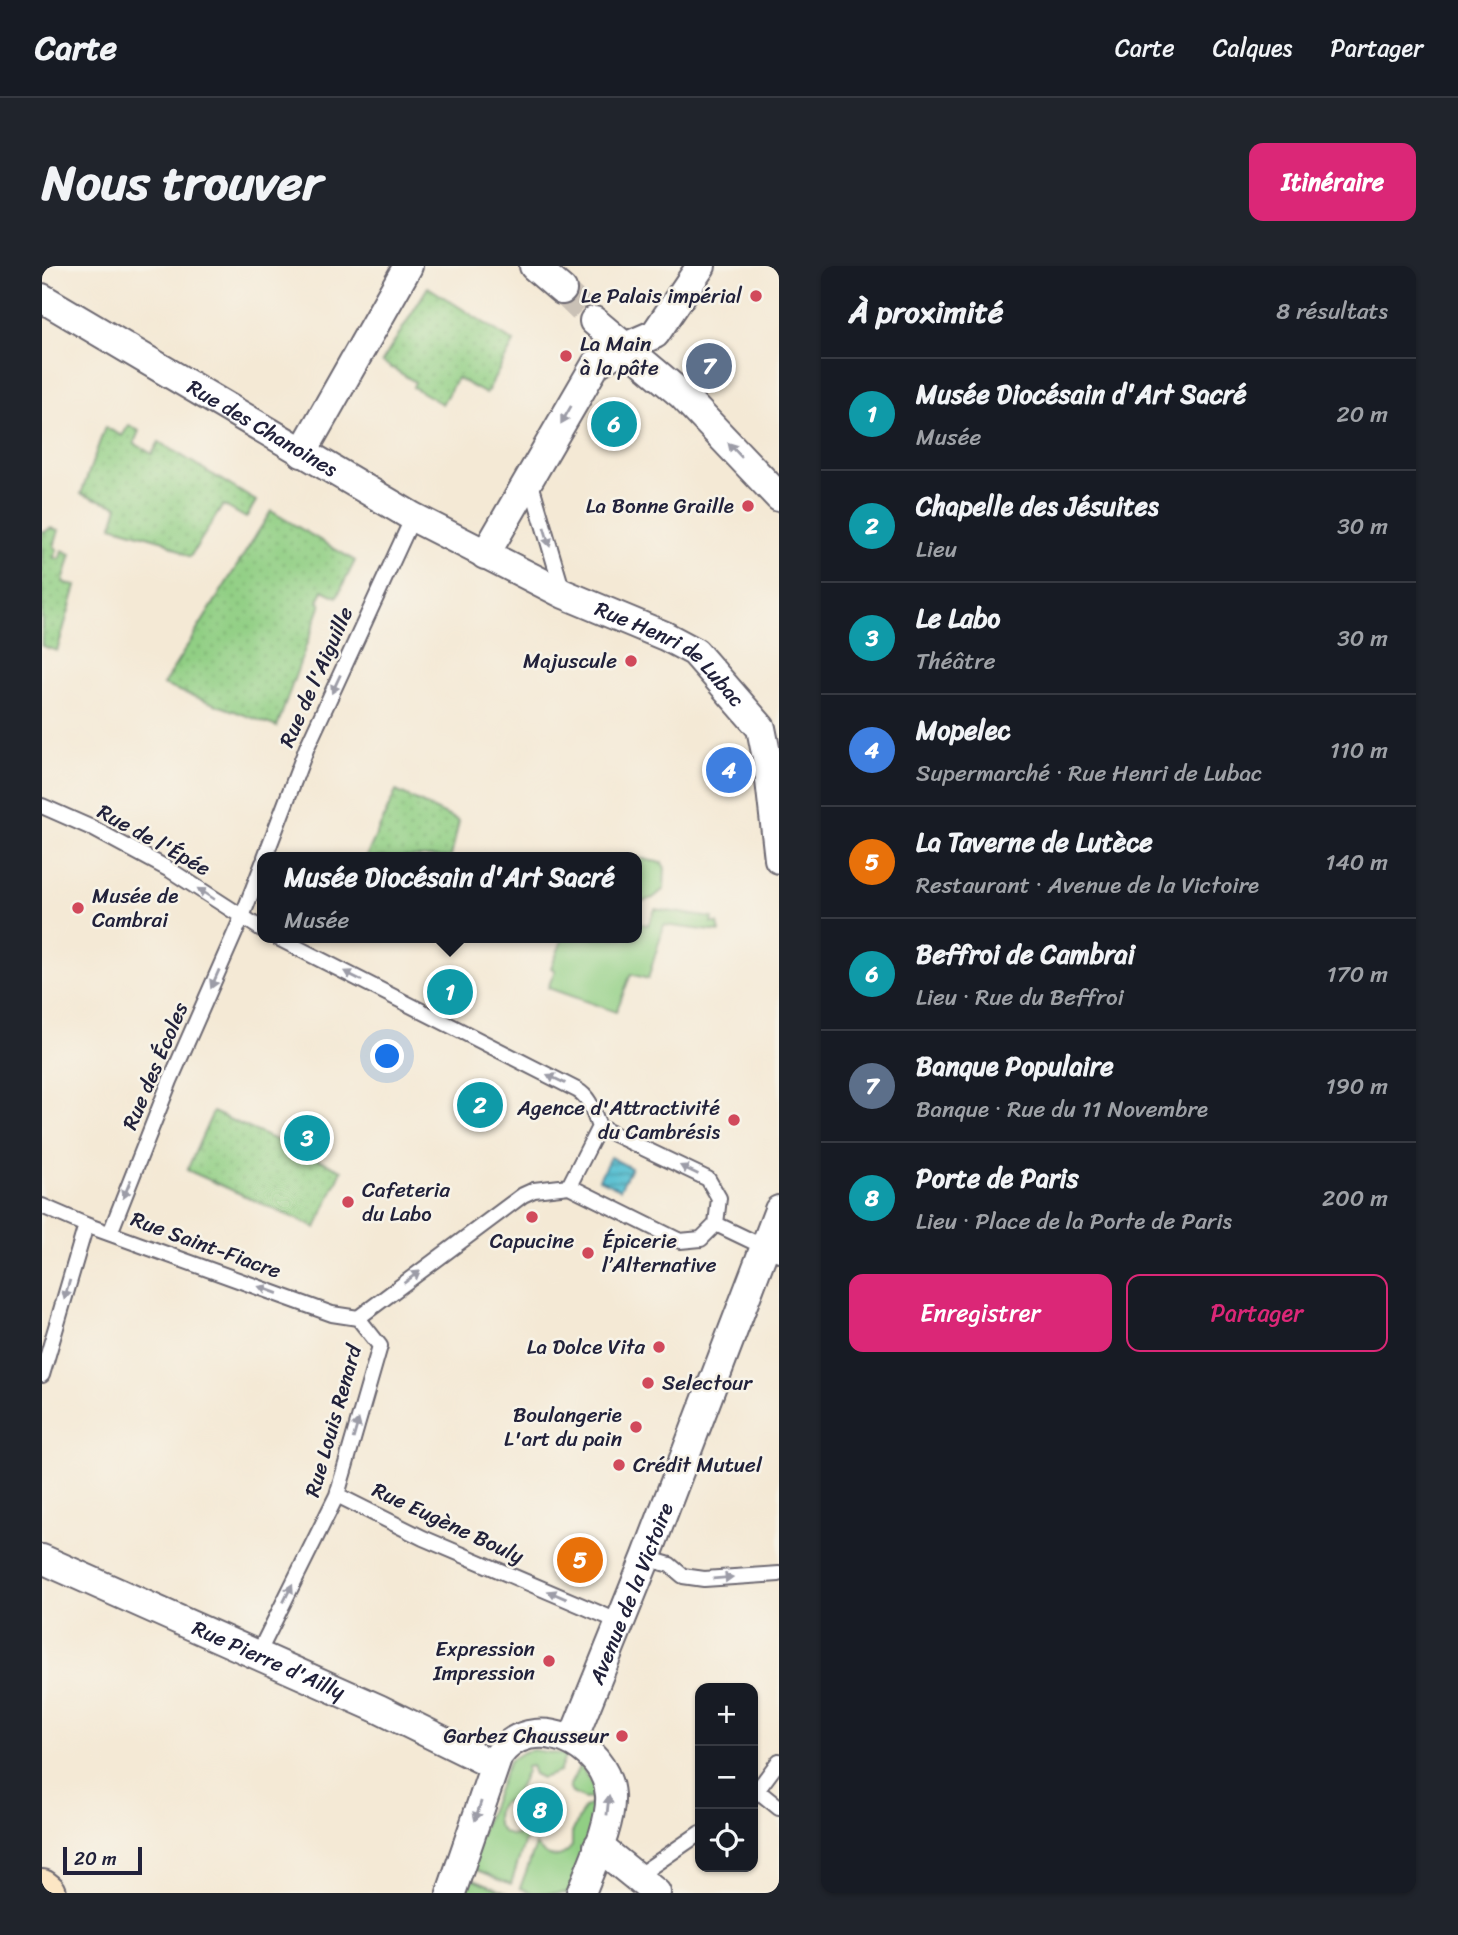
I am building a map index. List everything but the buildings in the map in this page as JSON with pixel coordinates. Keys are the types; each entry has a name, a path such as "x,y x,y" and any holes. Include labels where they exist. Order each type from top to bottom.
{"main road":[{"path":"42,1889 47,1893"}],"street":[{"path":"302,453 408,266"},
{"path":"534,266 562,290"},
{"path":"485,555 596,364 625,346 655,334 701,266"},
{"name":"Rue des Chanoines","path":"42,298 302,453 485,555"},
{"path":"594,321 682,395 779,497"},
{"name":"Rue Henri de Lubac","path":"485,555 564,594 691,649 703,658 756,720 766,747 779,859"},
{"name":"Avenue de la Victoire","path":"572,1741 620,1622 658,1562 771,1250 779,1210"},
{"name":"Rue Pierre d'Ailly","path":"42,1559 379,1709 493,1765"},
{"path":"452,1893 493,1765 504,1747 527,1735 543,1733 572,1741 584,1748 593,1758 608,1786 609,1811 580,1893"},
{"path":"598,1846 646,1885"}],"lane":[{"path":"529,479 564,594"},
{"name":"Rue de l'Aiguille","path":"267,852 307,747 413,517"},
{"name":"Rue de l'Épée","path":"42,806 92,828 159,864 257,926"},
{"path":"242,917 257,878"},
{"name":"Rue des Écoles","path":"110,1233 170,1081 242,917"},
{"path":"288,943 577,1090 587,1098 599,1127 708,1180 719,1198 716,1224 701,1239 680,1241 569,1186 599,1127"},
{"name":"Rue Louis Renard","path":"258,1654 337,1494 380,1346 358,1318 523,1195 534,1190 569,1186"},
{"name":"Rue Saint-Fiacre","path":"42,1206 86,1225 332,1314 358,1318"},
{"path":"716,1224 771,1250"},
{"path":"42,1375 86,1225"},
{"name":"Rue Eugène Bouly","path":"337,1494 423,1538 620,1622"},
{"path":"658,1562 683,1576 704,1580 779,1574"},
{"path":"758,1789 779,1761"},
{"path":"758,1795 779,1808"},
{"path":"646,1885 695,1838"}],"green space":[{"path":"428,287 514,342 486,394 457,378 442,404 413,387 415,382 382,362"},
{"path":"129,425 139,431 134,443 152,454 159,442 256,501 246,518 223,505 190,557 164,541 112,526 118,506 81,494 105,427 122,436"},
{"path":"271,511 355,561 337,597 323,590 318,602 321,604 277,727 163,685"},
{"path":"50,528 59,530 54,558 60,559 62,550 71,554 63,582 76,586 57,651 42,646 42,531"},
{"path":"396,791 459,821 452,852 368,852"},
{"path":"642,859 662,863 665,868 664,889 653,898 642,901"},
{"path":"655,909 713,918 712,923 718,923 720,932 664,925 648,979 631,974 616,1012 548,988 555,970 551,968 561,943 642,943 642,924 648,925"},
{"path":"213,1112 342,1170 316,1228 187,1170"},
{"path":"533,1750 566,1755 559,1772 542,1778 534,1774 531,1766 526,1767 513,1799 504,1802 496,1815 500,1829 513,1835 522,1833 526,1837 511,1884 468,1866 509,1761 523,1752"},
{"path":"580,1765 602,1800 571,1893 533,1893 520,1888 536,1845 549,1856 564,1854 572,1846 572,1833 584,1808 592,1804 590,1798 585,1799 572,1793 569,1787"},
{"path":"464,1875 508,1893 458,1893"}],"water":[{"path":"610,1157 631,1168 620,1189 599,1179"}],"tunnel":[{"path":"562,290 594,321"}],"place":[{"name":"Le Palais impérial","path":"756,296"},
{"name":"La Main à la pâte","path":"566,356"},
{"name":"Banque Populaire","path":"709,366"},
{"name":"Beffroi de Cambrai","path":"614,424"},
{"name":"La Bonne Graille","path":"748,506"},
{"name":"Majuscule","path":"631,661"},
{"name":"Mopelec","path":"729,770"},
{"name":"Musée de Cambrai","path":"78,908"},
{"name":"Musée Diocésain d'Art Sacré","path":"450,992"},
{"name":"Chapelle des Jésuites","path":"480,1105"},
{"name":"Agence d'Attractivité du Cambrésis","path":"734,1120"},
{"name":"Le Labo","path":"307,1138"},
{"name":"Cafeteria du Labo","path":"348,1202"},
{"name":"Capucine","path":"532,1217"},
{"name":"Épicerie l’Alternative","path":"588,1253"},
{"name":"La Dolce Vita","path":"659,1347"},
{"name":"Selectour","path":"648,1383"},
{"name":"Boulangerie L'art du pain","path":"636,1427"},
{"name":"Crédit Mutuel","path":"619,1465"},
{"name":"La Taverne de Lutèce","path":"580,1560"},
{"name":"Expression Impression","path":"549,1661"},
{"name":"Garbez Chausseur","path":"622,1736"},
{"name":"Porte de Paris","path":"540,1810"}]}
